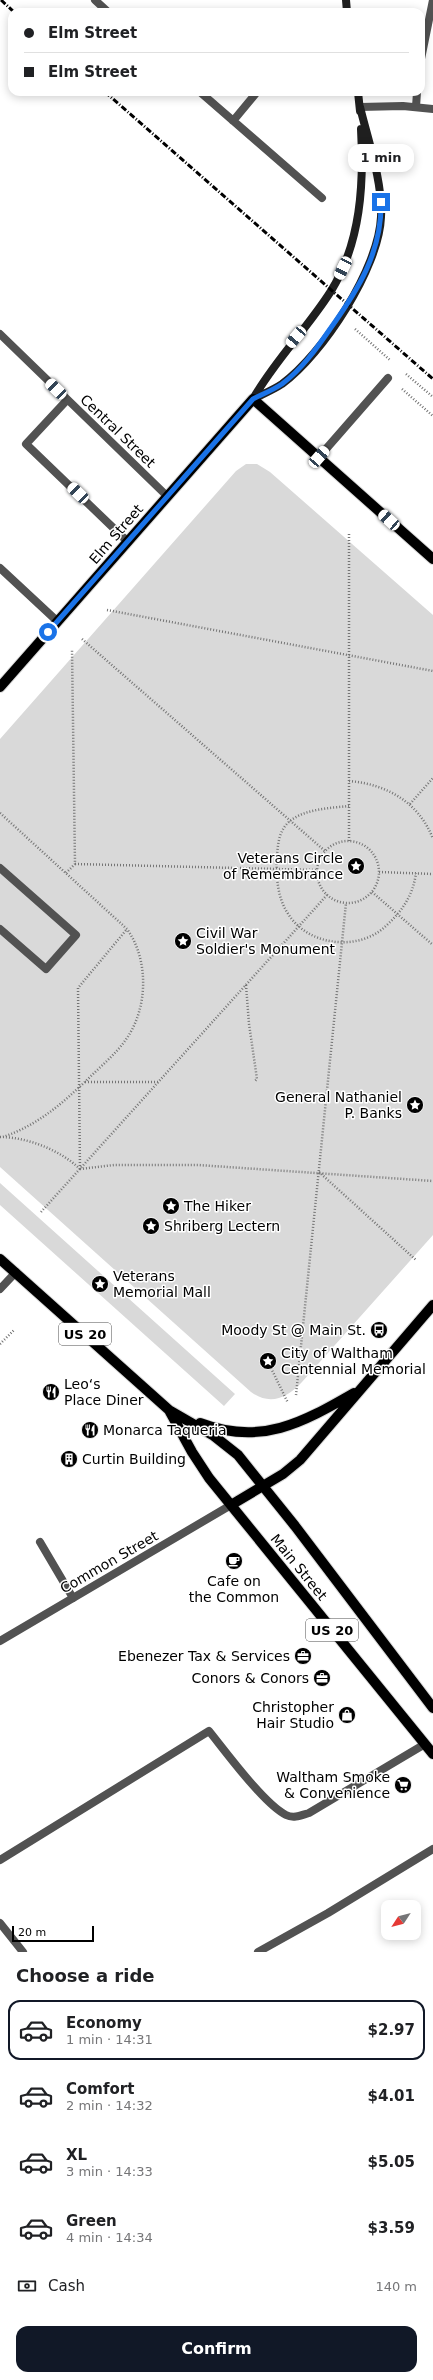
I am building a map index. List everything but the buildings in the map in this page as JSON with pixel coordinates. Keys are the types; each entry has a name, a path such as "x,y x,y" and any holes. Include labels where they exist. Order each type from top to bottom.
{"main road":[{"name":"Elm Street","path":"253,399 282,384 307,360 355,293 373,256 380,230 381,202 359,96"},
{"name":"Elm Street","path":"0,687 253,399 273,366 331,290 348,256 357,222 361,184 360,107"},
{"path":"253,399 433,559"},
{"name":"Main Street","path":"0,1259 169,1410 226,1445 238,1455 264,1486 433,1708"},
{"path":"231,1505 264,1486 300,1460 433,1305"},
{"path":"169,1410 220,1429 246,1433 267,1432 301,1421 361,1389"},
{"name":"Main Street","path":"169,1410 198,1461 231,1505 433,1754"}],"street":[{"path":"95,0 104,8"},
{"path":"425,39 433,0"},
{"path":"205,96 322,198"},
{"path":"233,121 254,96"},
{"path":"416,96 416,107"},
{"path":"360,107 416,107 433,109"},
{"name":"Central Street","path":"0,334 167,496"},
{"path":"319,457 388,378"},
{"path":"67,400 26,444 128,542"},
{"path":"0,568 57,621"},
{"path":"0,868 76,935 46,969 0,929"},
{"path":"0,1289 16,1272"},
{"name":"Common Street","path":"0,1641 231,1505"},
{"path":"40,1542 73,1598"},
{"path":"0,1860 209,1731 270,1804 286,1816 296,1817 309,1812 425,1744"},
{"path":"258,1952 328,1913 433,1849"},
{"path":"0,1923 23,1952"}],"path":[{"path":"355,329 364,337"},
{"path":"388,378 433,416"},
{"path":"349,532 349,841"},
{"path":"107,610 433,671"},
{"path":"82,639 325,851"},
{"path":"72,650 75,864"},
{"path":"410,804 433,778"},
{"path":"349,781 370,783 384,788 410,804 423,819 433,839"},
{"path":"348,806 308,813 290,821 279,836 277,870 281,900 288,914 299,927 323,940 342,942 369,938 383,929 398,914 408,900 416,873"},
{"path":"0,813 127,929 136,943 142,964 142,995 138,1015 126,1039 78,1089 38,1121 1,1137"},
{"path":"349,841 368,848 376,859 379,872 378,879 372,892 357,902 346,903 327,895 319,884 317,870 319,860 325,851 335,844 349,841"},
{"path":"66,872 75,864 317,870"},
{"path":"379,872 433,874"},
{"path":"372,892 433,945"},
{"path":"41,1212 327,895"},
{"path":"296,1395 346,903"},
{"path":"80,1169 78,988 127,929"},
{"path":"246,985 249,1024 257,1079 255,1081"},
{"path":"85,1082 158,1082"},
{"path":"1,1137 57,1152 80,1169 114,1165 153,1164 318,1172 433,1181"},
{"path":"318,1172 416,1260"},
{"path":"0,1344 14,1330"},
{"path":"271,1368 288,1403"}],"shaded area":[{"path":"246,464 257,464 270,472 433,615 433,1235 302,1382 284,1396 272,1399 265,1399 251,1392 0,1167 0,739 236,471"},
{"path":"0,1183 235,1394 224,1406 0,1205"}],"railway":[{"path":"1,0 10,8"},
{"path":"110,96 433,379"}],"place":[{"name":"Veterans Circle of Remembrance","path":"356,866"},
{"name":"Civil War Soldier's Monument","path":"183,941"},
{"name":"General Nathaniel P. Banks","path":"415,1105"},
{"name":"The Hiker","path":"171,1206"},
{"name":"Shriberg Lectern","path":"151,1226"},
{"name":"Veterans Memorial Mall","path":"100,1284"},
{"name":"Moody St @ Main St.","path":"379,1330"},
{"name":"City of Waltham Centennial Memorial","path":"268,1361"},
{"name":"Leo‘s Place Diner","path":"51,1392"},
{"name":"Monarca Taqueria","path":"90,1430"},
{"name":"Curtin Building","path":"69,1459"},
{"name":"Cafe on the Common","path":"234,1561"},
{"name":"Ebenezer Tax & Services","path":"303,1656"},
{"name":"Conors & Conors","path":"322,1678"},
{"name":"Christopher Hair Studio","path":"347,1715"},
{"name":"Waltham Smoke & Convenience","path":"403,1785"}],"route":[{"path":"48,632 253,399 276,388 295,373 325,337 362,282 368,269 378,243 381,202"}]}
